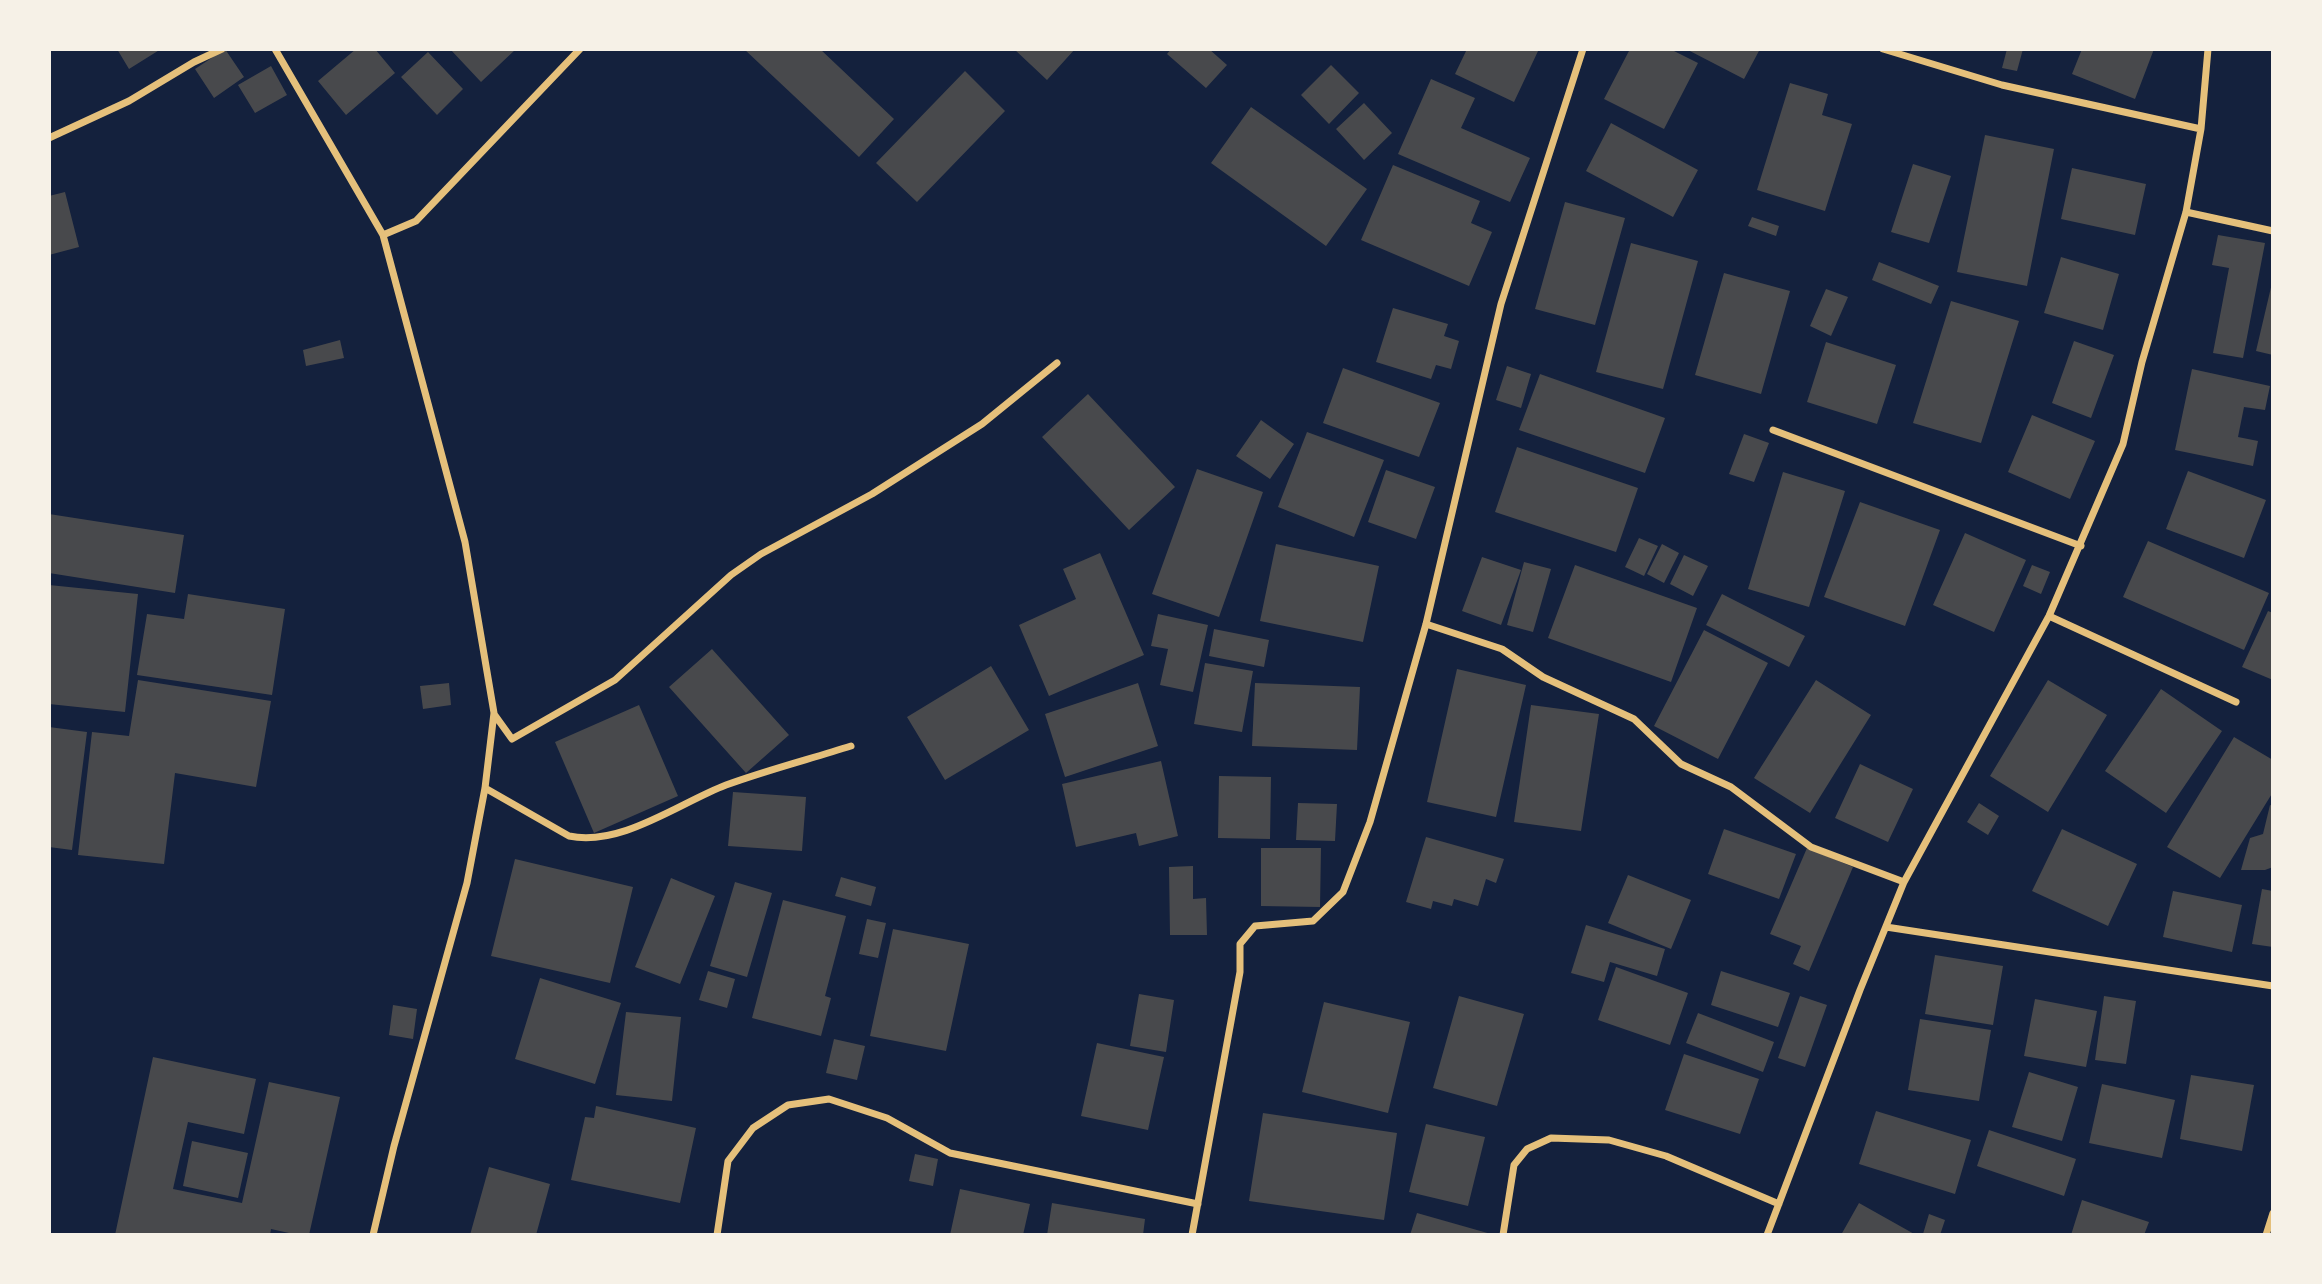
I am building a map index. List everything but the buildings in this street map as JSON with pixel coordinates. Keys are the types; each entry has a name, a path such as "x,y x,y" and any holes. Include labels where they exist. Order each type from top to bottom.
{"street":[{"path":"49,138 129,101 194,62 222,49"},
{"path":"275,49 383,235 465,542 494,713 485,788 467,883 394,1146 373,1235"},
{"path":"383,235 416,221 580,49"},
{"path":"1192,1235 1240,972 1240,944 1255,926 1313,921 1343,892 1370,822 1426,624 1501,304 1583,49"},
{"path":"1883,49 2002,85 2201,129"},
{"path":"1766,1235 1904,883 2049,616 2123,444 2142,362 2186,212 2201,129 2208,49"},
{"path":"2186,212 2273,231"},
{"path":"494,713 512,739 615,680 731,575 761,554 872,494 982,424 1057,363"},
{"path":"1773,430 2081,545"},
{"path":"2049,616 2236,702"},
{"path":"1426,624 1502,649 1544,677 1634,719 1681,764 1731,787 1811,847 1904,883"},
{"path":"485,788 569,836 583,839 617,834 726,785 851,746"},
{"path":"1886,927 2273,986"},
{"path":"717,1235 729,1161 753,1128 788,1105 829,1099 887,1118 950,1153 1198,1204"},
{"path":"1503,1235 1514,1166 1527,1149 1551,1138 1609,1140 1666,1156 1779,1205"},
{"path":"2266,1235 2273,1213"}]}
